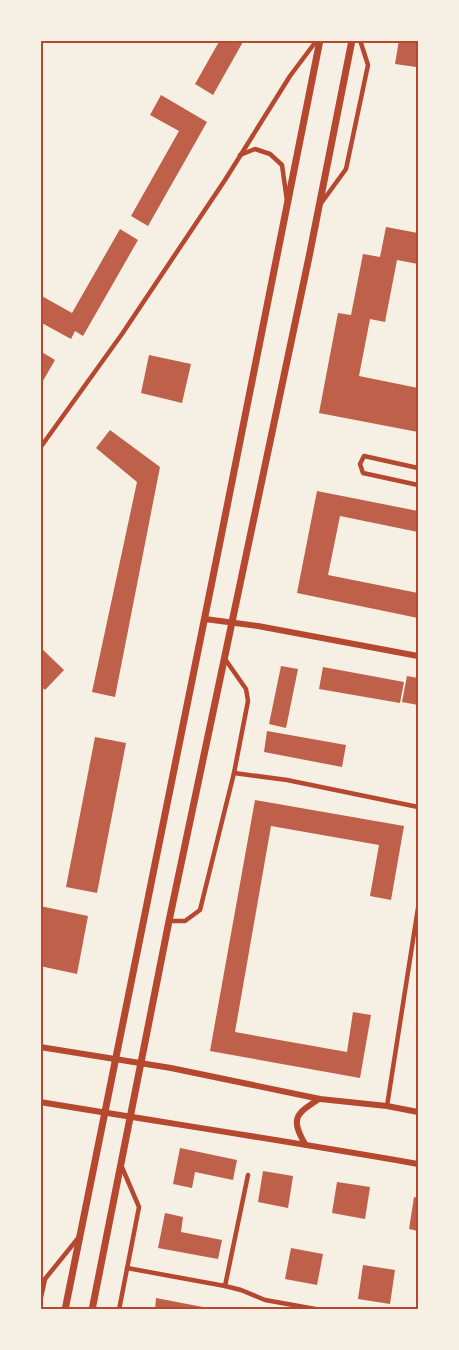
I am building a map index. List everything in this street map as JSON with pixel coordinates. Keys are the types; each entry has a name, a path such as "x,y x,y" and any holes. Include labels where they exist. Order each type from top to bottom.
{"main road":[{"path":"64,1310 288,207 318,40"},
{"path":"92,1310 129,1116 320,204 352,40"}],"street":[{"path":"40,448 116,343 225,180 290,76 318,40"},
{"path":"320,204 346,169 368,65 360,40"},
{"path":"240,155 255,149 270,154 282,165 288,207"},
{"path":"418,468 364,456 360,464 363,473 418,485"},
{"path":"205,619 418,656"},
{"path":"169,921 184,921 200,910 234,772 248,701 246,689 225,659"},
{"path":"234,772 287,780 418,807"},
{"path":"387,1106 418,908"},
{"path":"40,1047 140,1063 320,1099 387,1106 418,1112"},
{"path":"305,1144 298,1131 299,1114 304,1108 320,1099"},
{"path":"40,1102 418,1164"},
{"path":"119,1310 139,1207 121,1163"},
{"path":"225,1286 248,1176"},
{"path":"40,1302 45,1278 79,1237"},
{"path":"127,1268 225,1286 265,1300 321,1310"}],"building":[{"path":"220,40 244,40 213,95 195,84"},
{"path":"399,40 418,40 416,67 395,64"},
{"path":"161,95 207,122 148,226 131,216 179,131 150,115"},
{"path":"386,227 418,233 418,264 397,260 385,322 370,319 359,376 418,388 418,432 319,413 338,313 351,315 363,254 380,257"},
{"path":"120,229 138,240 83,336 75,331 71,339 40,322 40,295 72,313"},
{"path":"40,351 55,360 40,386"},
{"path":"149,355 191,364 182,403 141,393"},
{"path":"110,430 160,467 115,697 92,692 137,482 96,448"},
{"path":"317,491 418,511 418,532 340,516 328,575 418,593 418,618 297,593"},
{"path":"40,647 64,670 45,690 40,685"},
{"path":"281,666 298,669 286,728 269,724"},
{"path":"323,667 404,682 400,703 319,689"},
{"path":"407,676 418,678 418,705 402,702"},
{"path":"267,731 346,745 342,767 264,752"},
{"path":"95,737 126,743 97,893 66,887"},
{"path":"255,800 404,826 391,900 370,896 379,845 271,826 235,1032 347,1052 353,1012 371,1015 360,1078 210,1051"},
{"path":"40,906 88,916 77,974 40,966"},
{"path":"180,1148 237,1160 233,1180 195,1172 192,1188 173,1184"},
{"path":"263,1171 293,1176 288,1208 258,1202"},
{"path":"337,1182 370,1187 365,1219 332,1213"},
{"path":"414,1197 418,1198 418,1231 409,1229"},
{"path":"165,1213 183,1217 181,1232 222,1240 218,1259 158,1248"},
{"path":"291,1248 323,1254 317,1285 285,1279"},
{"path":"363,1265 395,1270 390,1304 358,1299"},
{"path":"156,1298 208,1308 208,1310 155,1310"}]}
